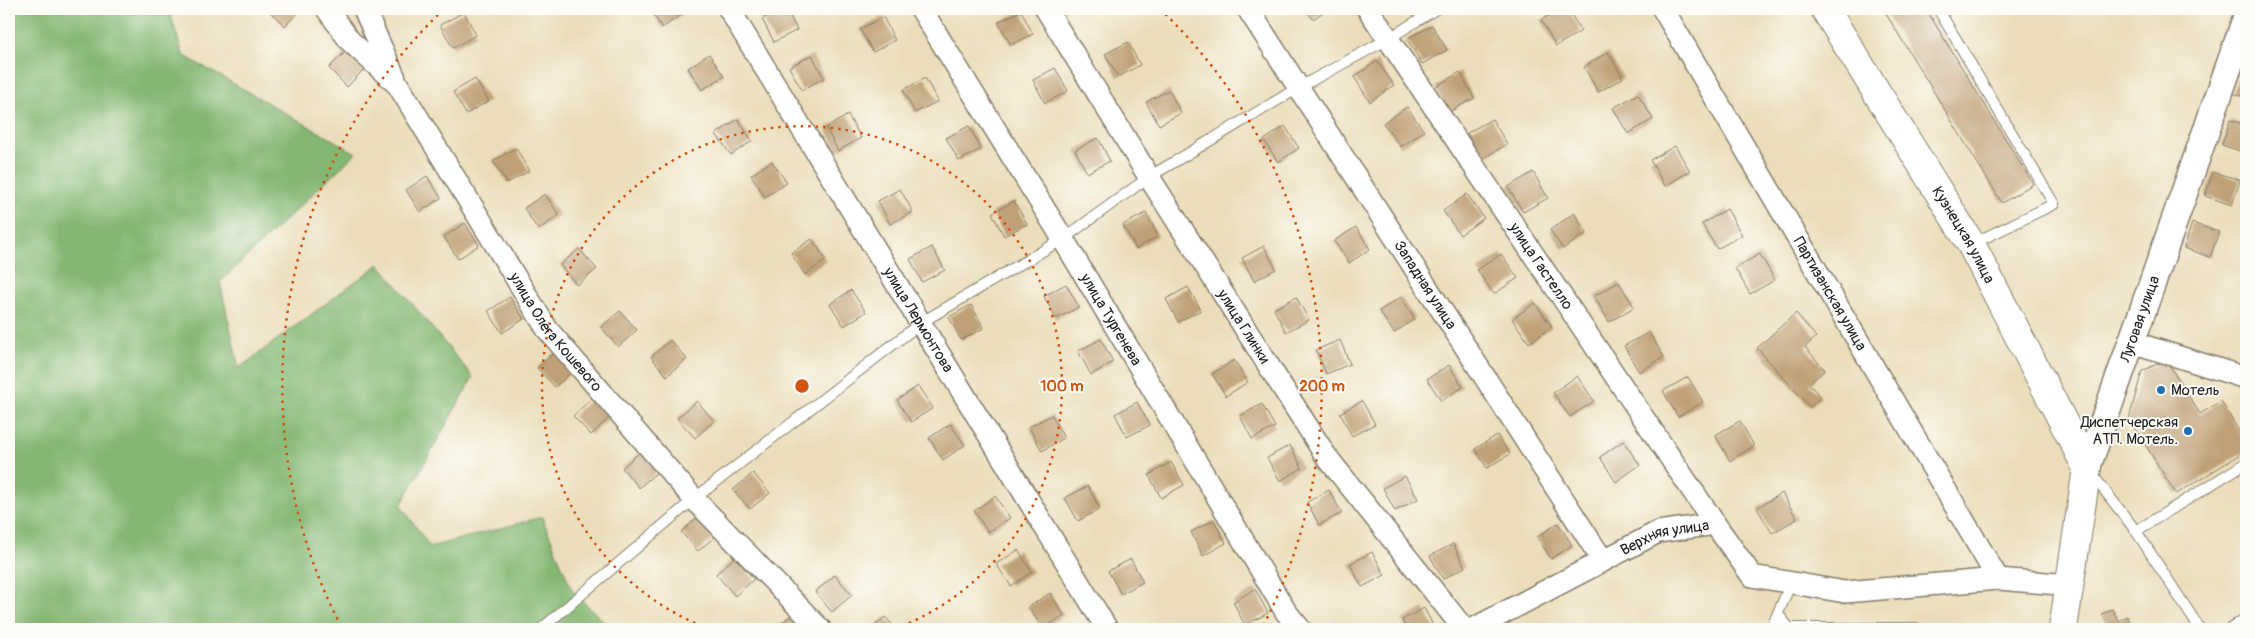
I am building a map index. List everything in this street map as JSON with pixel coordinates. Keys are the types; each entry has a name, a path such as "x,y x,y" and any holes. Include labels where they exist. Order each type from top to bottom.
{"main road":[{"name":"Кузнецкая улица","path":"1825,9 1971,244 2087,468"},
{"name":"Луговая улица","path":"2064,629 2087,468"}],"street":[{"name":"улица Олега Кошевого","path":"327,9 350,41 398,85 547,329 694,499 820,629"},
{"path":"364,9 398,85"},
{"name":"улица Лермонтова","path":"729,9 922,322 1107,629"},
{"name":"улица Тургенева","path":"921,9 1063,239 1286,612 1300,629"},
{"name":"улица Глинки","path":"1046,9 1149,177 1326,456 1464,629"},
{"name":"Западная улица","path":"1248,9 1603,561"},
{"name":"улица Гастелло","path":"1368,9 1715,524"},
{"name":"Партизанская улица","path":"1663,9 1998,578"},
{"name":"Луговая улица","path":"2087,468 2246,18"},
{"path":"2132,342 2246,378"},
{"name":"Верхняя улица","path":"1473,629 1658,532 1715,524 1752,576 1791,583 1845,592 1998,578 2070,585"}],"lane":[{"path":"541,629 694,499 922,322 1063,239 1149,177 1298,88 1388,39 1436,9"},
{"path":"1938,9 2054,204 1971,244"},
{"path":"2136,531 2246,463"},
{"path":"2087,468 2136,531 2200,629"},
{"path":"1771,629 1791,583"},
{"path":"1778,614 1787,628 1916,628"},
{"path":"2230,629 2246,618"}],"green space":[{"path":"9,9 169,9 183,55 356,153 220,282 239,368 379,264 473,377 401,505 430,547 542,517 572,590 611,629 9,629"}],"building":[{"path":"267,9 301,9 285,26"},
{"path":"650,9 681,9 684,13 662,28"},
{"path":"781,9 786,9 797,30 774,42 762,19"},
{"path":"1305,9 1328,9 1313,19"},
{"path":"1561,9 1568,9 1581,31 1556,46 1541,20"},
{"path":"1883,9 1926,9 2033,184 2002,203"},
{"path":"1021,11 1033,34 1011,45 998,22"},
{"path":"464,12 476,35 453,48 440,25"},
{"path":"883,17 895,40 873,52 860,29"},
{"path":"1432,25 1447,50 1422,64 1407,39"},
{"path":"1128,42 1140,65 1118,77 1105,54"},
{"path":"347,50 365,68 347,87 329,68"},
{"path":"1608,52 1623,78 1598,92 1584,67"},
{"path":"709,54 724,76 702,90 688,68"},
{"path":"812,55 824,78 802,90 789,67"},
{"path":"1377,61 1394,85 1370,102 1354,77"},
{"path":"1055,68 1068,91 1045,103 1033,80"},
{"path":"2241,69 2246,70 2246,98 2233,93"},
{"path":"1460,72 1474,98 1449,112 1435,87"},
{"path":"925,78 938,101 915,113 903,90"},
{"path":"475,79 489,101 466,114 453,92"},
{"path":"1169,90 1181,113 1159,125 1146,102"},
{"path":"1638,94 1653,119 1628,134 1613,108"},
{"path":"1407,107 1424,131 1401,147 1383,123"},
{"path":"848,115 861,138 838,151 826,128"},
{"path":"738,119 752,141 731,155 716,134"},
{"path":"1492,119 1507,144 1482,159 1467,133"},
{"path":"2230,120 2246,125 2246,153 2222,145"},
{"path":"969,126 981,149 959,161 946,138"},
{"path":"1285,126 1299,148 1278,162 1264,140"},
{"path":"1098,138 1110,161 1087,173 1075,150"},
{"path":"1675,146 1690,171 1665,186 1650,160"},
{"path":"516,148 529,171 507,183 493,161"},
{"path":"772,161 787,183 765,197 751,175"},
{"path":"1533,172 1548,198 1523,212 1508,187"},
{"path":"2213,172 2240,180 2232,205 2205,196"},
{"path":"427,176 441,198 420,212 406,190"},
{"path":"900,189 913,212 890,224 878,201"},
{"path":"545,194 559,215 538,230 524,208"},
{"path":"1467,194 1484,218 1460,235 1443,211"},
{"path":"1014,201 1027,224 1004,236 992,213"},
{"path":"1727,209 1742,235 1717,249 1702,224"},
{"path":"1146,213 1158,236 1136,249 1123,225"},
{"path":"1574,213 1587,233 1563,249 1550,230"},
{"path":"465,223 479,245 458,259 444,237"},
{"path":"2192,223 2219,232 2210,257 2184,248"},
{"path":"1356,227 1370,249 1349,263 1334,241"},
{"path":"812,239 826,260 805,275 791,253"},
{"path":"1264,246 1276,269 1254,281 1242,258"},
{"path":"932,247 945,270 922,282 910,259"},
{"path":"579,249 597,269 577,285 560,265"},
{"path":"1501,254 1518,278 1494,294 1477,270"},
{"path":"1760,254 1775,280 1750,294 1735,268"},
{"path":"1619,282 1634,307 1609,322 1594,296"},
{"path":"1066,284 1079,307 1056,319 1044,296"},
{"path":"1188,287 1201,310 1178,322 1166,299"},
{"path":"851,290 866,312 844,326 830,304"},
{"path":"510,297 524,319 502,333 488,311"},
{"path":"1296,297 1309,320 1286,332 1274,309"},
{"path":"1401,297 1415,319 1394,333 1379,311"},
{"path":"1535,303 1552,327 1529,343 1512,319"},
{"path":"971,305 984,328 961,340 949,317"},
{"path":"620,311 637,330 618,347 601,327"},
{"path":"1796,313 1816,337 1805,347 1825,370 1809,384 1821,397 1810,407 1757,348"},
{"path":"1649,332 1664,357 1639,372 1624,346"},
{"path":"1101,339 1113,362 1091,375 1078,351"},
{"path":"670,340 687,359 667,376 651,357"},
{"path":"1340,340 1350,364 1326,374 1316,350"},
{"path":"556,351 574,370 555,387 537,368"},
{"path":"1234,360 1248,382 1226,396 1212,374"},
{"name":"Диспетчерская АТП. Мотель.","path":"2166,360 2200,414 2221,401 2246,443 2246,451 2176,494 2129,419 2142,371"},
{"path":"1449,365 1463,387 1441,401 1427,379"},
{"path":"1577,376 1594,401 1570,417 1553,393"},
{"path":"1688,377 1703,402 1678,417 1663,391"},
{"path":"918,386 933,408 911,422 897,400"},
{"path":"592,398 610,417 591,435 573,416"},
{"path":"697,401 714,421 695,438 677,418"},
{"path":"1362,401 1375,424 1352,436 1340,413"},
{"path":"1137,402 1150,425 1127,437 1115,414"},
{"path":"1262,404 1275,427 1252,439 1240,416"},
{"path":"1052,415 1064,438 1042,451 1029,427"},
{"path":"1740,421 1754,446 1730,461 1715,435"},
{"path":"950,424 965,445 943,460 929,438"},
{"path":"1497,435 1510,454 1487,468 1475,449"},
{"path":"1623,441 1640,465 1616,482 1600,457"},
{"path":"1290,445 1302,468 1280,481 1267,458"},
{"path":"641,451 658,471 639,488 622,468"},
{"path":"1171,462 1184,485 1161,498 1149,475"},
{"path":"753,473 770,493 750,509 733,490"},
{"path":"1405,476 1418,499 1395,511 1383,488"},
{"path":"1088,486 1100,509 1078,521 1065,498"},
{"path":"1329,490 1342,513 1319,525 1307,502"},
{"path":"1782,493 1797,519 1772,533 1757,508"},
{"path":"995,496 1010,518 988,532 974,511"},
{"path":"700,515 717,535 698,551 681,532"},
{"path":"1214,520 1226,543 1203,556 1191,532"},
{"path":"1558,523 1572,545 1551,559 1537,537"},
{"path":"1453,544 1465,567 1443,579 1430,556"},
{"path":"1018,550 1032,572 1011,586 996,564"},
{"path":"1372,552 1385,575 1362,587 1350,564"},
{"path":"735,557 754,579 735,596 716,574"},
{"path":"1131,559 1143,582 1121,594 1108,571"},
{"path":"835,575 852,595 832,612 815,592"},
{"path":"1255,589 1268,613 1245,625 1233,602"},
{"path":"1050,593 1064,615 1043,629 1028,607"},
{"path":"1424,608 1435,629 1406,629 1402,620"},
{"path":"2112,609 2119,621 2127,616 2134,629 2106,629 2109,627 2102,614"},
{"path":"795,612 810,629 775,629"},
{"path":"885,617 897,629 871,629"}],"place":[{"name":"Мотель","path":"2161,390"},
{"name":"Диспетчерская АТП. Мотель.","path":"2188,431"}]}
